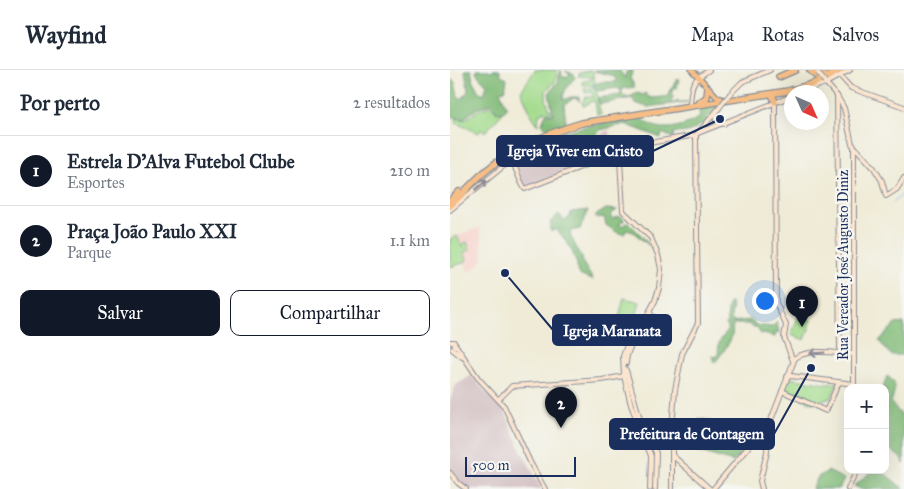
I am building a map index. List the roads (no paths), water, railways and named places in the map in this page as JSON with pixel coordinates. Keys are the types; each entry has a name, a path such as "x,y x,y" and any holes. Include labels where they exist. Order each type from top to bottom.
{"highway":[{"path":"779,77 794,70"},
{"path":"810,70 825,81"},
{"path":"450,201 493,161 516,147 550,131 576,123 787,89 825,81 835,70"},
{"path":"450,206 480,176 500,160 541,137 561,130 620,117 772,94 842,75"},
{"path":"700,102 707,97 708,88"},
{"path":"772,94 775,102"}],"main road":[{"path":"692,70 717,97 722,99"}],"street":[{"path":"690,104 691,86 698,77 709,70"},
{"path":"672,489 672,421 678,372 682,354 698,323 697,134 742,82 770,70"},
{"path":"816,85 850,70"},
{"path":"816,72 837,96 844,108 851,141 854,147 874,168 885,187 886,196 897,189 904,178"},
{"path":"842,75 851,88 904,107"},
{"path":"837,96 840,354"},
{"path":"450,210 512,160 520,182 525,189 639,144 697,134 784,99"},
{"path":"761,489 760,481 767,452 768,426 789,375 793,358 784,337 786,325 776,303 775,102"},
{"path":"715,127 717,110"},
{"path":"710,120 724,124"},
{"path":"705,125 706,128 710,129"},
{"name":"Rua Vereador José Augusto Diniz","path":"854,147 854,356 856,384"},
{"path":"618,152 624,214 649,235 660,260 661,269 660,288 650,312 630,337 623,356 624,376 633,412 651,456 650,489"},
{"path":"650,312 653,317 631,345 627,355 626,371 640,419 656,454 655,489"},
{"path":"450,342 455,344 482,383 499,399 507,410 531,464 545,489"},
{"path":"455,344 452,351 466,360"},
{"path":"793,358 802,354 824,352 852,354 854,356"},
{"path":"789,375 848,384"},
{"path":"499,399 512,386 602,380 624,376"},
{"path":"782,391 826,411 839,382"},
{"path":"672,456 712,489 768,426"},
{"path":"450,473 466,489"},
{"path":"848,489 855,474"}],"waterway":[{"path":"893,202 904,194"},
{"path":"646,439 653,457 652,485"}],"place":[{"name":"Igreja Viver em Cristo","path":"720,119"},
{"name":"Igreja Maranata","path":"505,273"},
{"name":"Estrela D'Alva Futebol Clube","path":"802,327"},
{"name":"Prefeitura de Contagem","path":"811,368"},
{"name":"Praça João Paulo XXI","path":"561,428"}]}
